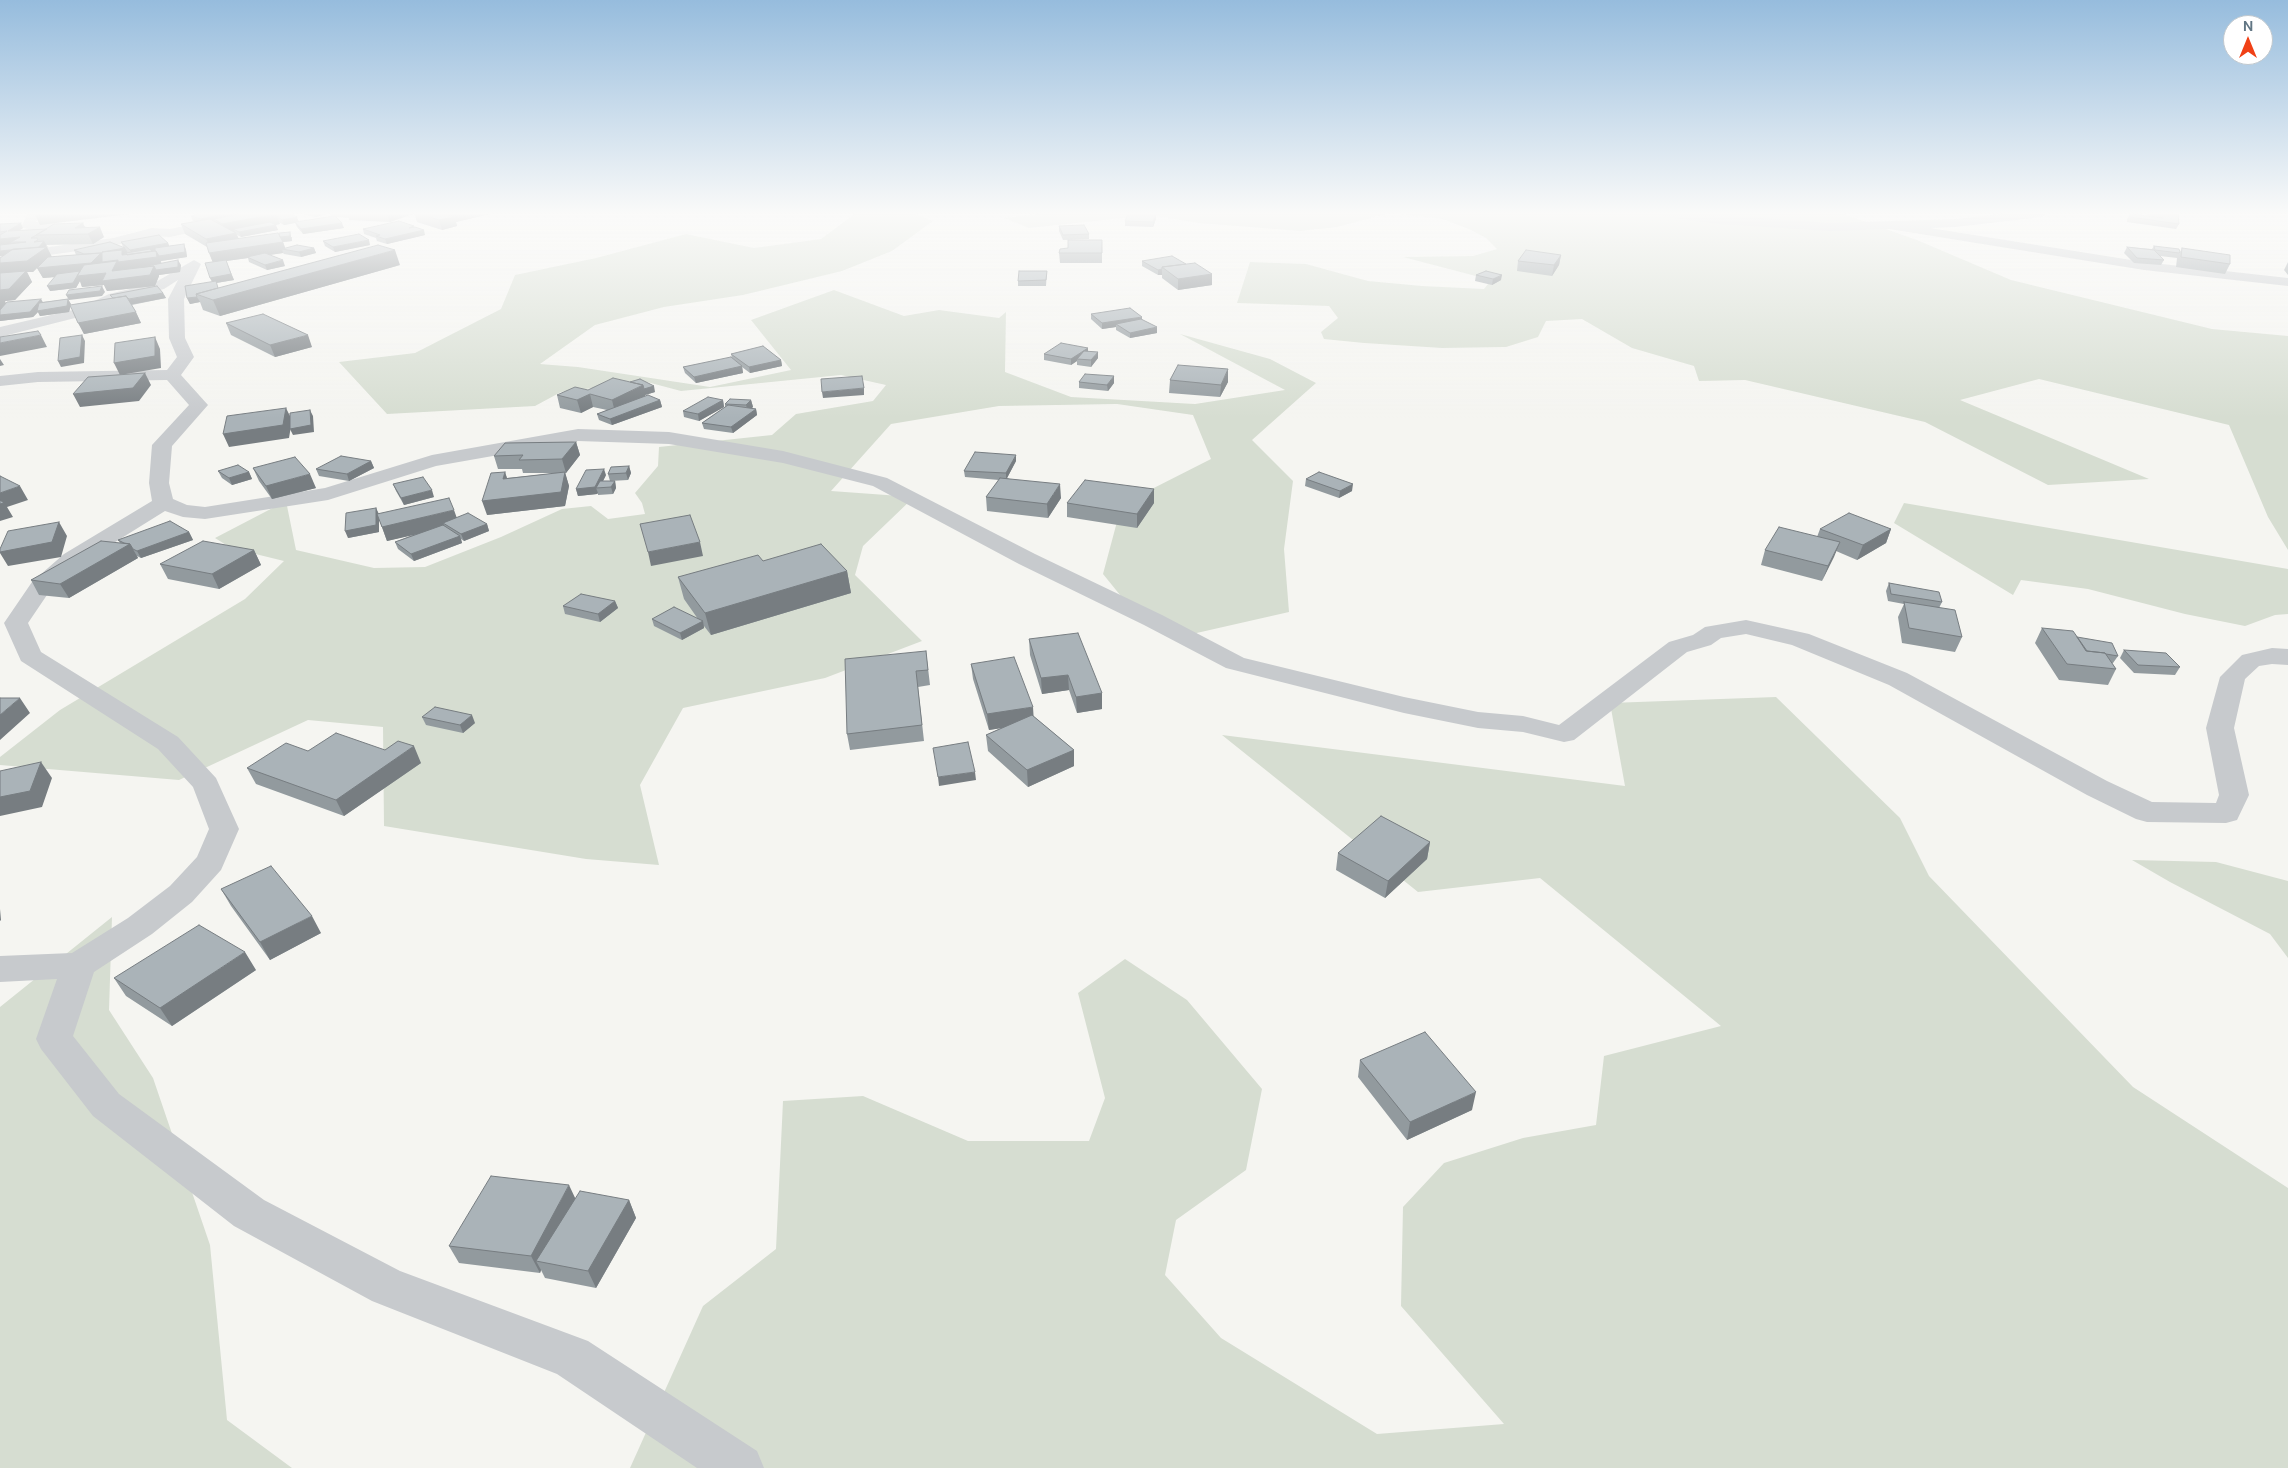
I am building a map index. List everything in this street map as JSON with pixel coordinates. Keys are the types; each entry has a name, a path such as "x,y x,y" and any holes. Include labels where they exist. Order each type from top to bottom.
{"street":[{"path":"0,332 82,312 114,297 158,286 163,282"},
{"path":"172,375 186,357 178,338 176,299 184,282"},
{"path":"0,381 38,377 172,375 199,405 162,445 159,483 163,504"},
{"path":"0,969 78,964 140,926 181,894 210,862 224,829 206,784 168,743 30,656 16,623 40,587 72,559 163,504 183,510 204,513 328,494 432,461 578,435 669,438 783,457 832,468 880,482 1027,559 1235,662 1404,705 1478,720 1523,724 1564,734 1678,647 1702,640 1714,632 1746,627 1800,639 1898,679 2097,788 2147,812 2226,813 2234,794 2220,728 2233,677 2251,660 2272,656 2288,657"},
{"path":"78,964 54,1040 106,1105 249,1213 387,1287 572,1357 740,1468"}],"shaded area":[{"path":"512,282 799,282 743,295 664,307 595,325 540,364 578,367 710,387 791,370 751,320 834,290 904,316 939,310 999,318 1006,312 1005,372 1071,397 1195,404 1285,390 1180,334 1270,359 1316,383 1252,440 1293,481 1284,549 1289,612 1179,637 1129,606 1103,574 1118,518 1140,495 1211,459 1193,415 1117,404 999,406 891,424 831,491 914,497 863,546 855,575 922,641 825,678 683,708 640,785 659,865 586,859 384,826 383,727 308,720 179,780 0,765 0,757 60,710 245,599 284,561 231,548 215,538 286,501 296,550 374,568 425,567 501,537 562,509 591,506 608,519 645,514 642,503 635,493 658,466 659,447 772,435 796,414 873,401 886,385 841,375 681,391 647,382 619,381 601,387 561,392 535,406 387,414 339,362 415,353 501,309"},
{"path":"1244,282 1373,282 1484,289 1490,282 2017,282 2212,329 2288,336 2288,550 2268,517 2229,425 2039,379 1960,400 2149,479 2048,485 1925,422 1745,380 1699,381 1694,366 1632,348 1582,319 1546,321 1538,337 1506,347 1442,348 1324,339 1321,332 1338,318 1329,306 1237,303"},
{"path":"1904,503 2288,569 2288,614 2275,615 2245,626 2185,614 2088,589 2021,580 2013,595 1894,523"},
{"path":"1776,697 1900,818 1929,876 2133,1087 2288,1188 2288,1468 630,1468 703,1306 776,1249 783,1101 863,1096 968,1141 1089,1141 1105,1098 1078,993 1125,959 1187,1000 1262,1089 1246,1170 1176,1220 1165,1275 1221,1338 1377,1434 1504,1424 1401,1306 1403,1207 1444,1163 1523,1138 1596,1125 1604,1056 1721,1026 1540,878 1418,892 1222,735 1625,786 1610,703"},
{"path":"2132,860 2216,862 2288,881 2288,958 2270,934"},
{"path":"112,917 109,1010 153,1078 210,1245 227,1420 292,1468 0,1468 0,1007"}],"building":[{"path":"0,282 16,282 9,289 0,290"},
{"path":"51,282 74,282 73,283 47,286"},
{"path":"216,282 218,288 196,294 197,297 187,298 185,286"},
{"path":"242,282 280,282 213,300 196,294"},
{"path":"102,286 100,291 66,295 69,290"},
{"path":"157,286 163,293 129,299 126,296 113,298 110,295"},
{"path":"126,296 136,312 78,323 70,305"},
{"path":"41,299 30,312 0,315 0,310 7,302"},
{"path":"68,299 67,306 37,311 39,303"},
{"path":"1130,308 1142,317 1102,323 1091,314"},
{"path":"263,314 308,335 270,345 226,323"},
{"path":"1141,319 1157,327 1130,333 1116,324"},
{"path":"38,331 41,335 0,343 0,337"},
{"path":"82,335 80,357 58,361 60,338"},
{"path":"155,337 155,356 114,363 115,343"},
{"path":"1061,343 1088,348 1071,359 1044,354"},
{"path":"763,346 781,360 749,367 731,354"},
{"path":"1084,351 1098,352 1091,360 1077,359"},
{"path":"731,357 742,366 694,377 683,367"},
{"path":"1178,365 1228,369 1221,385 1170,380"},
{"path":"145,373 133,388 73,394 88,377"},
{"path":"1085,374 1114,376 1107,385 1079,382"},
{"path":"862,376 864,388 822,392 821,379"},
{"path":"613,378 643,385 612,400 590,394 577,400 557,395 575,387 588,390"},
{"path":"640,379 654,386 644,389 643,385 630,382"},
{"path":"648,395 660,400 610,419 597,414"},
{"path":"708,397 723,400 698,414 683,411"},
{"path":"730,399 751,400 746,405 725,404"},
{"path":"728,405 756,409 731,427 702,423"},
{"path":"286,408 283,425 223,434 227,416"},
{"path":"310,410 311,425 290,429 290,413"},
{"path":"576,442 562,459 519,460 523,455 494,456 505,443"},
{"path":"975,452 1016,455 1006,473 964,471"},
{"path":"341,456 371,461 347,474 316,469"},
{"path":"295,457 310,474 266,486 253,468"},
{"path":"238,465 249,472 229,478 218,471"},
{"path":"629,466 626,473 608,474 611,467"},
{"path":"604,469 595,487 576,489 586,470"},
{"path":"505,472 503,479 565,472 561,492 482,501 491,473"},
{"path":"1319,472 1353,484 1340,491 1306,479"},
{"path":"0,476 20,486 0,493"},
{"path":"423,477 432,490 401,498 393,484"},
{"path":"1000,478 1060,484 1047,504 986,497"},
{"path":"1085,480 1154,489 1137,514 1067,503"},
{"path":"600,481 615,481 611,487 596,488"},
{"path":"449,498 454,510 382,527 377,514"},
{"path":"376,508 376,525 345,531 346,513"},
{"path":"468,513 487,524 461,534 443,523"},
{"path":"1849,513 1891,529 1863,545 1820,529"},
{"path":"690,515 700,542 648,552 640,524"},
{"path":"170,521 189,532 137,551 130,544 118,540"},
{"path":"59,522 52,542 0,552 8,531"},
{"path":"443,525 460,536 411,554 395,542"},
{"path":"1779,527 1840,542 1828,566 1765,550"},
{"path":"101,541 130,544 60,584 31,580"},
{"path":"203,541 254,550 212,574 160,564"},
{"path":"821,544 847,571 705,613 678,577 758,555 763,561"},
{"path":"1889,583 1939,592 1942,602 1891,594"},
{"path":"581,594 615,601 598,614 563,606"},
{"path":"1904,602 1955,610 1962,637 1909,628"},
{"path":"674,607 703,621 680,633 652,619"},
{"path":"2042,628 2073,631 2087,651 2105,653 2116,669 2067,664"},
{"path":"1078,633 1102,693 1076,697 1068,675 1041,678 1029,639"},
{"path":"2077,637 2112,643 2118,656 2086,651"},
{"path":"2124,650 2166,653 2180,667 2138,665"},
{"path":"926,651 928,670 916,671 922,725 847,734 845,659"},
{"path":"1014,657 1033,707 987,714 971,664"},
{"path":"0,698 20,698 0,715"},
{"path":"435,707 472,715 460,725 422,717"},
{"path":"1032,715 1074,750 1027,770 986,735"},
{"path":"336,733 385,750 398,741 414,746 336,800 247,768 286,743 308,751"},
{"path":"968,742 975,772 938,777 933,748"},
{"path":"41,762 30,791 0,797 0,771"},
{"path":"1381,816 1430,842 1388,881 1338,853"},
{"path":"271,866 312,916 260,942 221,889"},
{"path":"199,925 245,952 160,1008 114,978"},
{"path":"1425,1032 1476,1092 1410,1122 1360,1060"},
{"path":"491,1176 569,1185 531,1256 449,1246"},
{"path":"580,1191 629,1200 588,1271 536,1261"}]}
